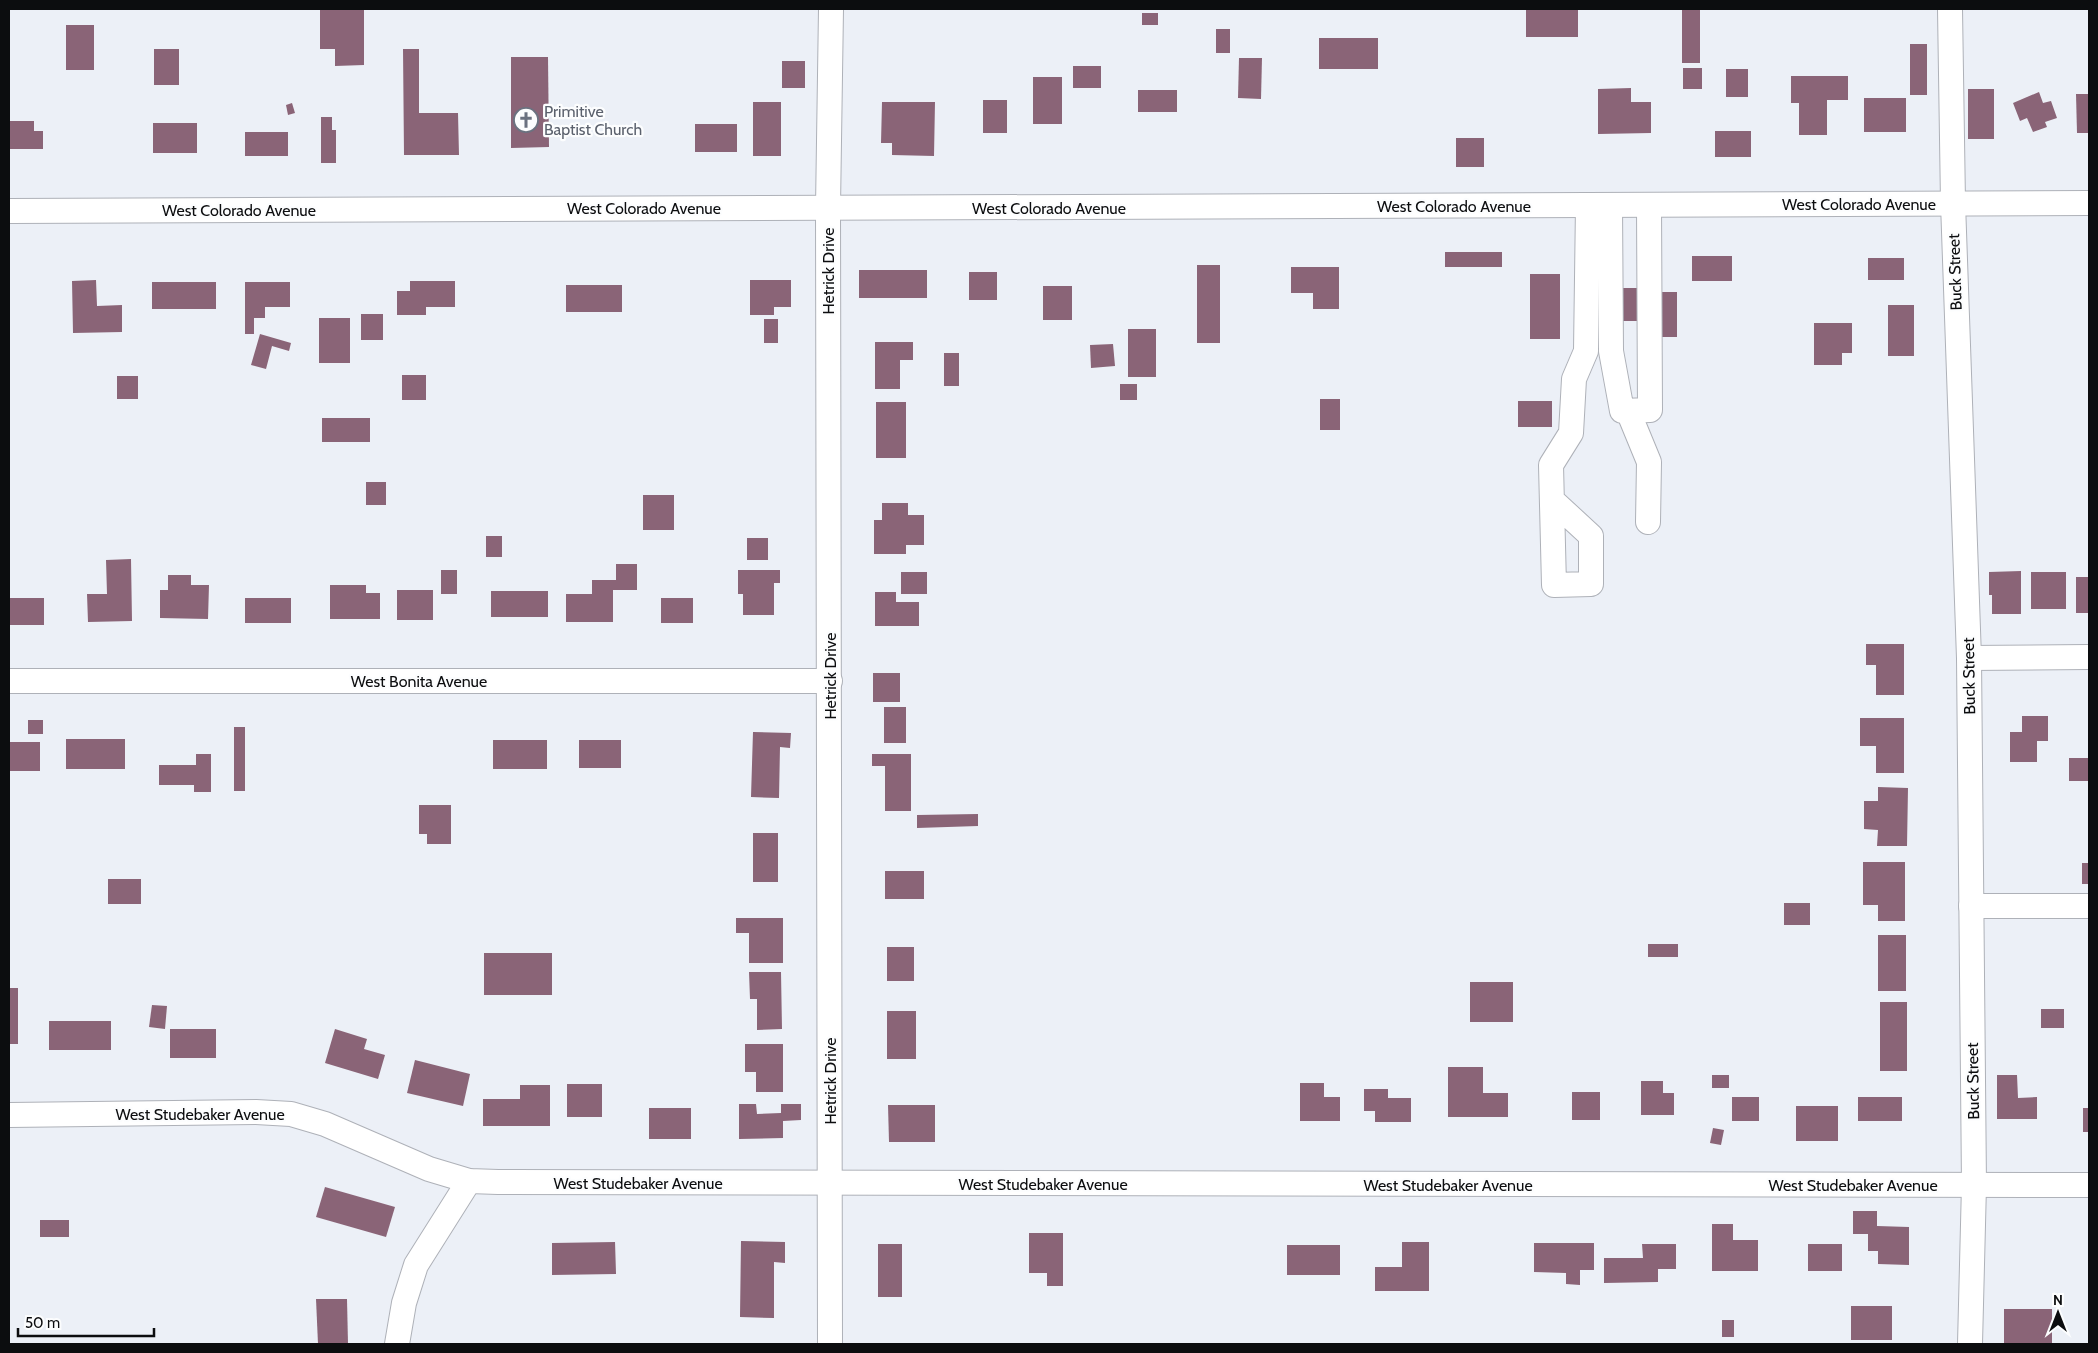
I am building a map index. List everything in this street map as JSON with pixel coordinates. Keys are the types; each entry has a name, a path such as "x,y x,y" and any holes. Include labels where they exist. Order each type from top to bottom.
{"street":[{"name":"Hetrick Drive","path":"830,1344 828,207 831,9"},
{"name":"Buck Street","path":"1950,9 1953,203 1969,658 1974,1186 1970,1344"},
{"name":"West Colorado Avenue","path":"9,211 2089,203"},
{"path":"1599,205 1610,245 1612,351 1622,411 1628,411 1650,410 1649,205"},
{"path":"1552,500 1551,465 1572,433 1574,378 1586,351 1599,205"},
{"path":"1610,245 1649,245"},
{"path":"1628,411 1648,462 1648,522"},
{"path":"1969,658 2089,656"},
{"name":"West Bonita Avenue","path":"9,681 830,681"},
{"path":"1971,906 2089,906"},
{"name":"West Studebaker Avenue","path":"9,1115 256,1112 291,1114 325,1124 429,1169 469,1181 498,1182 2089,1186"},
{"path":"397,1344 404,1303 416,1265 469,1181"}],"building":[{"path":"320,9 364,9 364,65 335,66 335,49 320,49"},
{"path":"1682,9 1700,9 1700,63 1682,63"},
{"path":"1526,10 1578,10 1578,37 1526,37"},
{"path":"1142,13 1158,13 1158,25 1142,25"},
{"path":"66,25 94,25 94,70 66,70"},
{"path":"1216,29 1230,29 1230,53 1216,53"},
{"path":"1319,38 1378,38 1378,69 1319,69"},
{"path":"1910,44 1927,44 1927,95 1910,95"},
{"path":"154,49 179,49 179,85 154,85"},
{"path":"403,49 419,49 419,113 458,113 459,155 404,155"},
{"path":"511,57 548,57 549,147 511,148"},
{"path":"1239,58 1262,58 1261,99 1238,98"},
{"path":"782,61 805,61 805,88 782,88"},
{"path":"1073,66 1101,66 1101,88 1073,88"},
{"path":"1683,68 1702,68 1702,89 1683,89"},
{"path":"1726,69 1748,69 1748,97 1726,97"},
{"path":"1791,76 1848,76 1848,100 1827,100 1827,135 1799,135 1799,103 1791,103"},
{"path":"1033,77 1062,77 1062,124 1033,124"},
{"path":"1631,88 1631,102 1651,102 1651,133 1598,134 1598,89"},
{"path":"1968,89 1994,89 1994,139 1968,139"},
{"path":"1138,90 1177,90 1177,112 1138,112"},
{"path":"2039,92 2043,103 2051,101 2057,118 2045,122 2047,127 2033,132 2027,118 2020,121 2013,103"},
{"path":"2076,94 2089,94 2089,133 2077,133"},
{"path":"1864,98 1906,98 1906,132 1864,132"},
{"path":"983,100 1007,100 1007,133 983,133"},
{"path":"753,102 781,102 781,156 753,156"},
{"path":"882,102 935,102 934,156 892,155 892,143 881,143"},
{"path":"292,103 295,113 288,115 286,105"},
{"path":"321,117 332,117 332,130 336,130 336,163 321,163"},
{"path":"9,121 34,121 34,131 43,131 43,149 9,149"},
{"path":"153,123 197,123 197,153 153,153"},
{"path":"695,124 737,124 737,152 695,152"},
{"path":"1715,131 1751,131 1751,157 1715,157"},
{"path":"245,132 288,132 288,156 245,156"},
{"path":"1456,138 1484,138 1484,167 1456,167"},
{"path":"1445,252 1502,252 1502,267 1445,267"},
{"path":"1692,256 1732,256 1732,281 1692,281"},
{"path":"1868,258 1904,258 1904,280 1868,280"},
{"path":"1197,265 1220,265 1220,343 1197,343"},
{"path":"1291,267 1339,267 1339,309 1313,309 1313,293 1291,293"},
{"path":"859,270 927,270 927,298 859,298"},
{"path":"969,272 997,272 997,300 969,300"},
{"path":"1530,274 1560,274 1560,339 1530,339"},
{"path":"96,280 97,306 122,305 122,332 73,333 72,281"},
{"path":"750,280 791,280 791,307 774,307 774,315 750,315"},
{"path":"410,281 455,281 455,307 426,307 426,315 397,315 397,291 410,291"},
{"path":"152,282 216,282 216,309 152,309"},
{"path":"245,282 290,282 290,307 265,307 265,318 254,318 254,334 245,334"},
{"path":"566,285 622,285 622,312 566,312"},
{"path":"1043,286 1072,286 1072,320 1043,320"},
{"path":"1618,288 1640,288 1640,321 1618,321"},
{"path":"1654,292 1677,292 1677,337 1654,337"},
{"path":"1888,305 1914,305 1914,356 1888,356"},
{"path":"361,314 383,314 383,340 361,340"},
{"path":"319,318 350,318 350,363 319,363"},
{"path":"764,319 778,319 778,343 764,343"},
{"path":"1814,323 1852,323 1852,353 1842,353 1842,365 1814,365"},
{"path":"1128,329 1156,329 1156,377 1128,377"},
{"path":"260,334 291,343 289,351 272,346 266,369 251,365"},
{"path":"875,342 913,342 913,360 900,360 900,389 875,389"},
{"path":"1113,344 1115,366 1091,368 1090,345"},
{"path":"944,353 959,353 959,386 944,386"},
{"path":"402,375 426,375 426,400 402,400"},
{"path":"117,376 138,376 138,399 117,399"},
{"path":"1120,384 1137,384 1137,400 1120,400"},
{"path":"1320,399 1340,399 1340,430 1320,430"},
{"path":"1518,401 1552,401 1552,427 1518,427"},
{"path":"876,402 906,402 906,458 876,458"},
{"path":"322,418 370,418 370,442 322,442"},
{"path":"366,482 386,482 386,505 366,505"},
{"path":"643,495 674,495 674,530 643,530"},
{"path":"882,503 908,503 908,515 924,515 924,545 906,545 906,554 874,554 874,520 882,520"},
{"path":"486,536 502,536 502,557 486,557"},
{"path":"747,538 768,538 768,560 747,560"},
{"path":"131,559 132,621 88,622 87,594 107,594 106,560"},
{"path":"616,564 637,564 637,590 613,590 613,622 566,622 566,594 592,594 592,580 616,580"},
{"path":"441,570 457,570 457,594 441,594"},
{"path":"738,570 780,570 780,583 774,583 774,615 743,615 743,594 738,594"},
{"path":"2021,571 2021,614 1992,614 1992,595 1989,595 1989,572"},
{"path":"901,572 927,572 927,594 901,594"},
{"path":"2031,572 2066,572 2066,609 2031,609"},
{"path":"168,575 191,575 191,585 209,585 208,619 160,618 160,590 168,590"},
{"path":"2076,577 2089,577 2089,613 2076,613"},
{"path":"330,585 366,585 366,593 380,593 380,619 330,619"},
{"path":"397,590 433,590 433,620 397,620"},
{"path":"491,591 548,591 548,617 491,617"},
{"path":"875,592 896,592 896,602 919,602 919,626 875,626"},
{"path":"9,598 44,598 44,625 9,625"},
{"path":"245,598 291,598 291,623 245,623"},
{"path":"661,598 693,598 693,623 661,623"},
{"path":"1866,644 1904,644 1904,695 1876,695 1876,665 1866,665"},
{"path":"873,673 900,673 900,702 873,702"},
{"path":"884,707 906,707 906,743 884,743"},
{"path":"2022,716 2048,716 2048,741 2037,741 2037,762 2010,762 2010,732 2022,732"},
{"path":"1860,718 1904,718 1904,773 1876,773 1876,746 1860,746"},
{"path":"28,720 43,720 43,734 28,734"},
{"path":"234,727 245,727 245,791 234,791"},
{"path":"753,732 791,733 790,748 780,747 779,798 751,797"},
{"path":"66,739 125,739 125,769 66,769"},
{"path":"493,740 547,740 547,769 493,769"},
{"path":"579,740 621,740 621,768 579,768"},
{"path":"9,742 40,742 40,771 9,771"},
{"path":"196,754 211,754 211,792 194,792 194,785 159,785 159,765 196,765"},
{"path":"872,754 911,754 911,811 885,811 885,766 872,766"},
{"path":"2069,758 2089,758 2089,781 2069,781"},
{"path":"1878,787 1908,788 1907,846 1877,846 1878,830 1864,829 1864,801 1878,801"},
{"path":"419,805 451,805 451,844 427,844 427,834 419,834"},
{"path":"978,814 978,826 917,828 917,815"},
{"path":"753,833 778,833 778,882 753,882"},
{"path":"1863,862 1905,862 1905,921 1878,921 1878,905 1863,905"},
{"path":"2082,863 2089,863 2089,884 2082,884"},
{"path":"885,871 924,871 924,899 885,899"},
{"path":"108,879 141,879 141,904 108,904"},
{"path":"1784,903 1810,903 1810,925 1784,925"},
{"path":"736,918 783,918 783,963 749,963 749,933 736,933"},
{"path":"1878,935 1906,935 1906,991 1878,991"},
{"path":"1648,944 1678,944 1678,957 1648,957"},
{"path":"887,947 914,947 914,981 887,981"},
{"path":"484,953 552,953 552,995 484,995"},
{"path":"749,972 781,972 782,1029 757,1030 757,999 750,999"},
{"path":"1470,982 1513,982 1513,1022 1470,1022"},
{"path":"9,988 18,988 18,1044 9,1044"},
{"path":"1880,1002 1907,1002 1907,1071 1880,1071"},
{"path":"152,1005 167,1006 165,1029 149,1027"},
{"path":"2041,1009 2064,1009 2064,1028 2041,1028"},
{"path":"887,1011 916,1011 916,1059 887,1059"},
{"path":"49,1021 111,1021 111,1050 49,1050"},
{"path":"170,1029 216,1029 216,1058 170,1058"},
{"path":"335,1029 367,1039 364,1049 385,1055 378,1079 325,1063"},
{"path":"745,1044 783,1044 783,1092 756,1092 756,1072 745,1072"},
{"path":"415,1060 470,1074 463,1106 407,1093"},
{"path":"1448,1067 1483,1067 1483,1093 1508,1093 1508,1117 1448,1117"},
{"path":"1712,1075 1729,1075 1729,1088 1712,1088"},
{"path":"1997,1075 2017,1075 2018,1098 2037,1097 2037,1119 1997,1119"},
{"path":"1641,1081 1663,1081 1663,1093 1674,1093 1674,1115 1641,1115"},
{"path":"1300,1083 1324,1083 1324,1097 1340,1097 1340,1121 1300,1121"},
{"path":"567,1084 602,1084 602,1117 567,1117"},
{"path":"520,1085 550,1085 550,1126 483,1126 483,1099 520,1099"},
{"path":"1364,1089 1388,1089 1388,1098 1411,1098 1411,1122 1375,1122 1375,1111 1364,1111"},
{"path":"1572,1092 1600,1092 1600,1120 1572,1120"},
{"path":"1732,1097 1759,1097 1759,1121 1732,1121"},
{"path":"1858,1097 1902,1097 1902,1121 1858,1121"},
{"path":"739,1104 756,1104 757,1114 781,1113 781,1104 801,1104 801,1120 783,1121 783,1138 739,1139"},
{"path":"888,1105 935,1105 935,1142 889,1142"},
{"path":"1796,1106 1838,1106 1838,1141 1796,1141"},
{"path":"649,1108 691,1108 691,1139 649,1139"},
{"path":"2083,1108 2089,1108 2089,1132 2083,1132"},
{"path":"1713,1128 1724,1130 1721,1145 1710,1143"},
{"path":"325,1187 395,1207 386,1237 316,1217"},
{"path":"1853,1211 1877,1211 1877,1226 1909,1227 1909,1265 1878,1264 1878,1251 1868,1251 1868,1234 1853,1234"},
{"path":"40,1220 69,1220 69,1237 40,1237"},
{"path":"1712,1224 1733,1224 1733,1240 1758,1240 1758,1271 1712,1271"},
{"path":"1029,1233 1063,1233 1063,1286 1047,1286 1047,1273 1029,1273"},
{"path":"741,1241 785,1242 785,1263 774,1262 774,1318 740,1317"},
{"path":"615,1242 616,1274 552,1275 552,1243"},
{"path":"1402,1242 1429,1242 1429,1291 1375,1291 1375,1267 1402,1267"},
{"path":"1534,1243 1594,1243 1594,1270 1580,1270 1580,1285 1566,1284 1566,1273 1534,1272"},
{"path":"878,1244 902,1244 902,1297 878,1297"},
{"path":"1642,1244 1676,1244 1676,1269 1658,1269 1658,1282 1604,1283 1604,1258 1643,1258"},
{"path":"1808,1244 1842,1244 1842,1271 1808,1271"},
{"path":"1287,1245 1340,1245 1340,1275 1287,1275"},
{"path":"316,1299 347,1299 348,1344 318,1344"},
{"path":"1851,1306 1892,1306 1892,1340 1851,1340"},
{"path":"2004,1309 2052,1309 2052,1344 2004,1344"},
{"path":"1722,1320 1734,1320 1734,1337 1722,1337"}],"place":[{"name":"Primitive Baptist Church","path":"526,120"}]}
